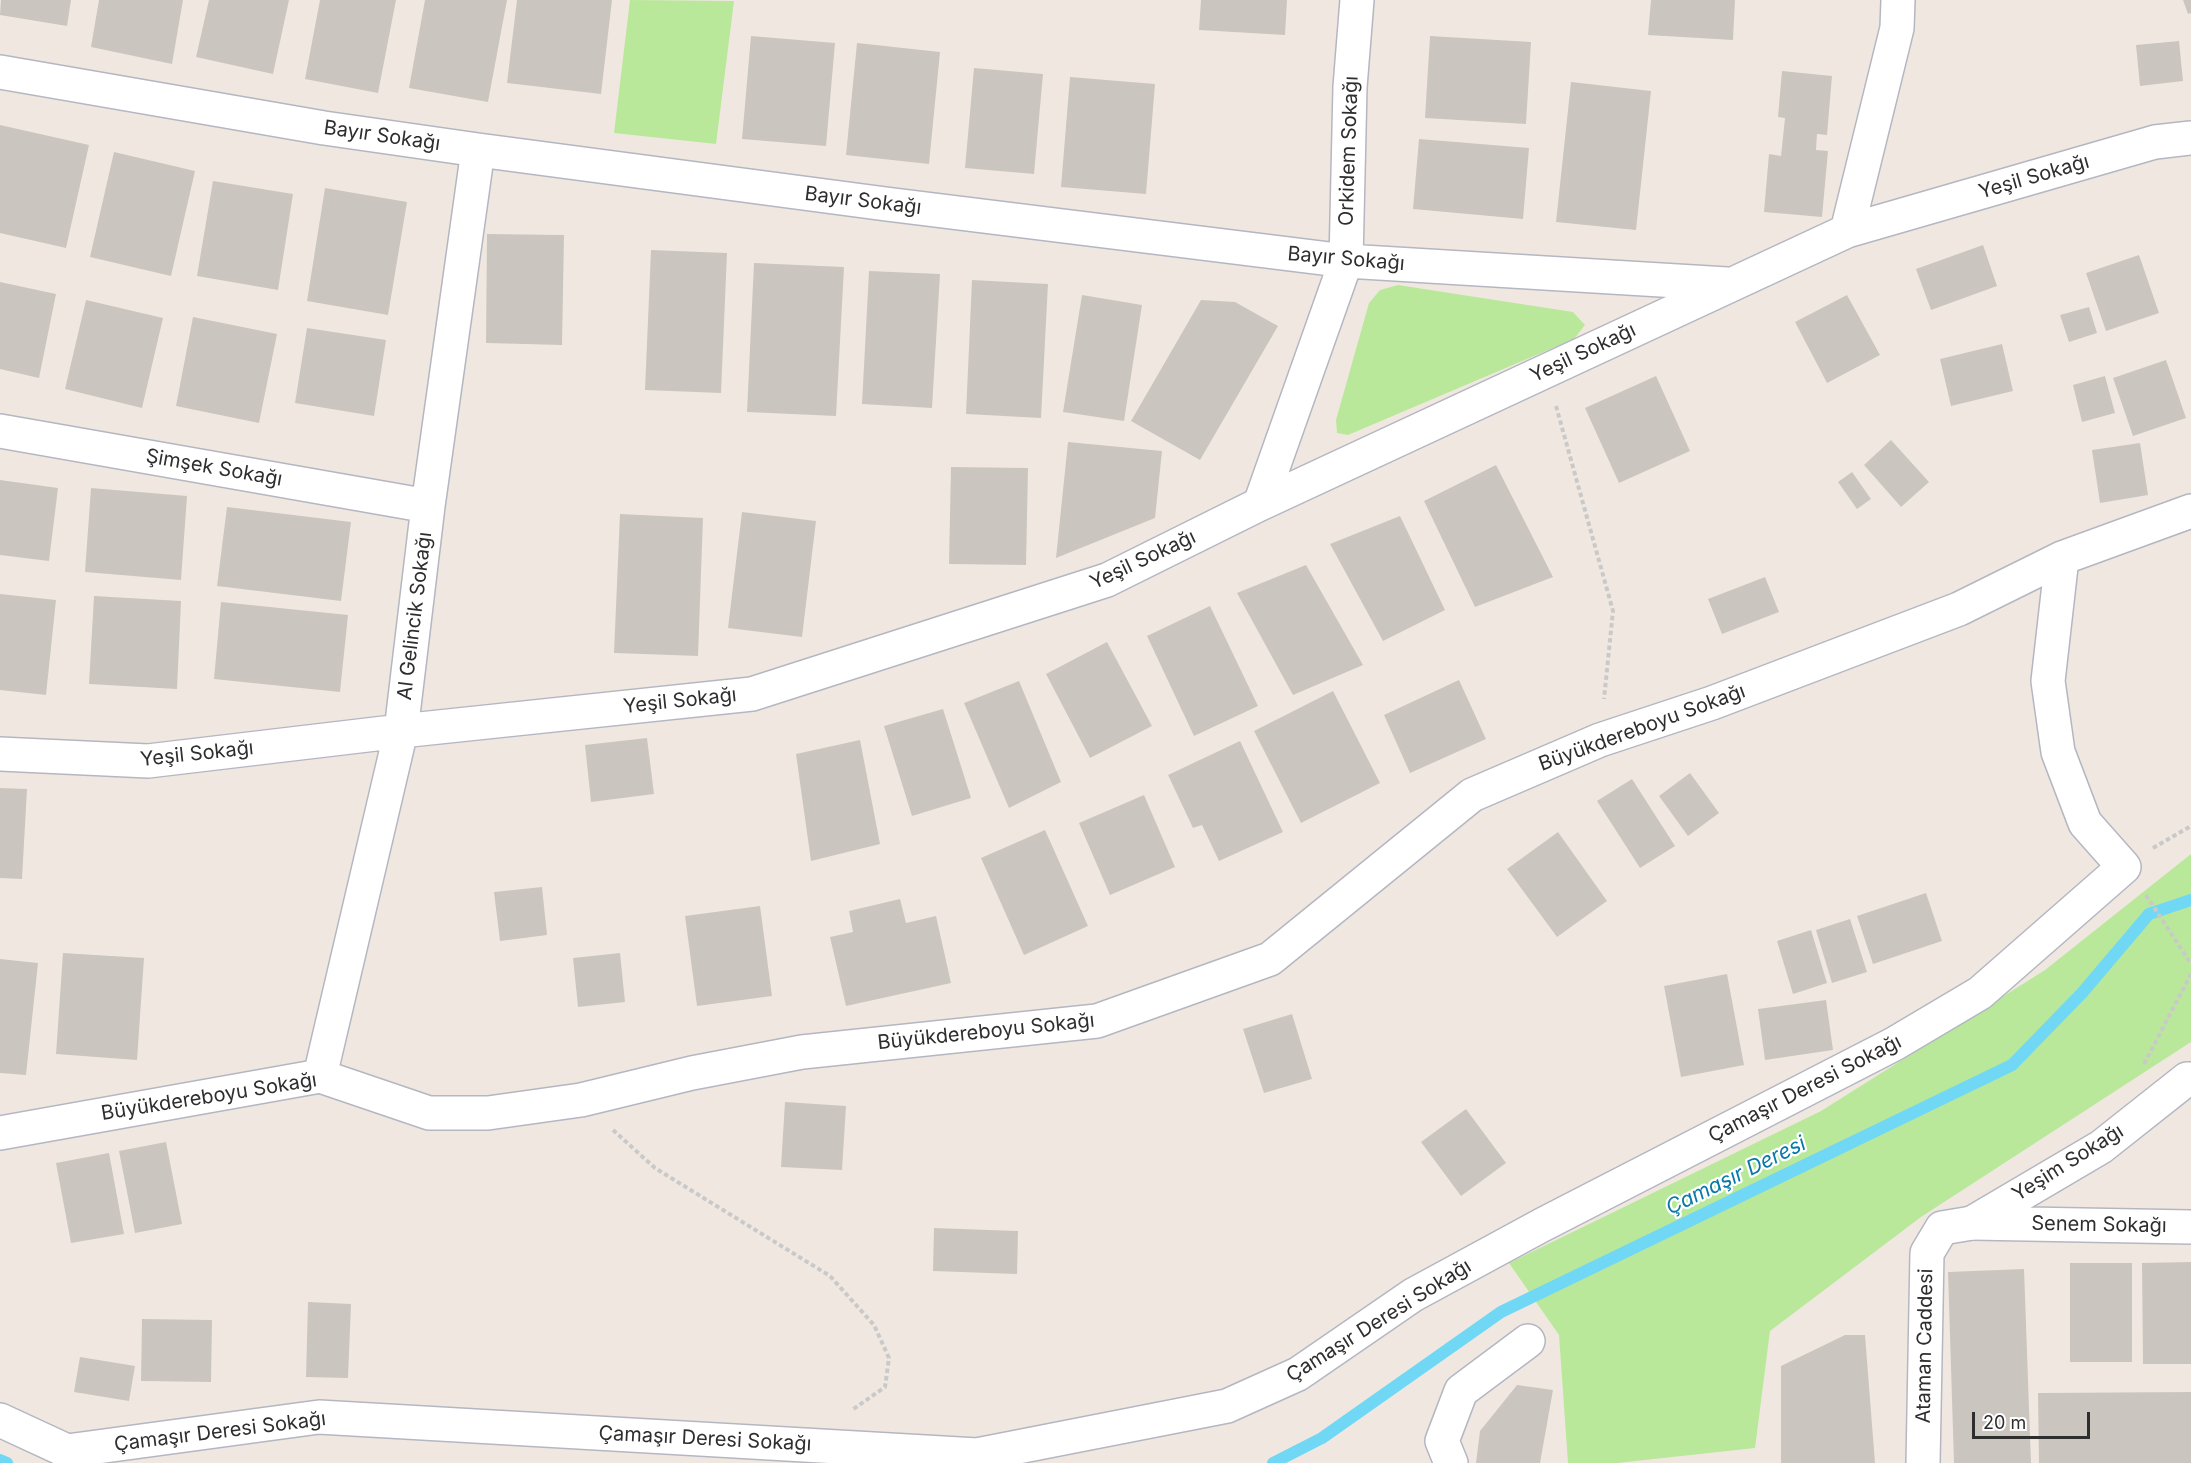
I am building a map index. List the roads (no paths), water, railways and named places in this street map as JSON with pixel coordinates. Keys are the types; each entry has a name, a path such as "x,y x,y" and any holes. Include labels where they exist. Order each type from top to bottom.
{"street":[{"name":"Orkidem Sokağı","path":"1260,504 1346,261 1350,87 1357,0"},
{"path":"1847,231 1898,28 1898,0"},
{"name":"Bayır Sokağı","path":"0,72 324,128 478,150 885,204 1346,261 1732,284"},
{"name":"Yeşil Sokağı","path":"0,754 148,761 401,731 752,694 1107,580 1260,504 1847,231 2155,142 2191,138"},
{"name":"Al Gelincik Sokağı","path":"320,1076 401,731 428,506 478,150"},
{"name":"Şimşek Sokağı","path":"0,431 428,506"},
{"name":"Büyükdereboyu Sokağı","path":"0,1133 320,1076 429,1113 489,1113 580,1100 692,1073 802,1052 1097,1022 1270,959 1472,795 1600,740 1712,703 1959,609 2062,558 2191,511"},
{"name":"Çamaşır Deresi Sokağı","path":"0,1420 67,1451 319,1417 976,1455 1227,1406 1298,1374 1413,1294 1904,1039 1980,993 2133,878 2085,823 2058,752 2048,681 2062,558"},
{"name":"Yeşim Sokağı","path":"1972,1223 2102,1147 2191,1078"},
{"name":"Senem Sokağı","path":"1972,1223 2191,1227"},
{"name":"Ataman Caddesi","path":"1923,1463 1927,1252 1942,1228 1972,1223"},
{"path":"1451,1463 1442,1441 1461,1391 1528,1341"}],"waterway":[{"name":"Çamaşır Deresi","path":"1273,1463 1322,1438 1501,1312 2012,1065 2082,993 2149,914 2191,900"},
{"name":"Çamaşır Deresi","path":"0,1460 7,1463"}]}
